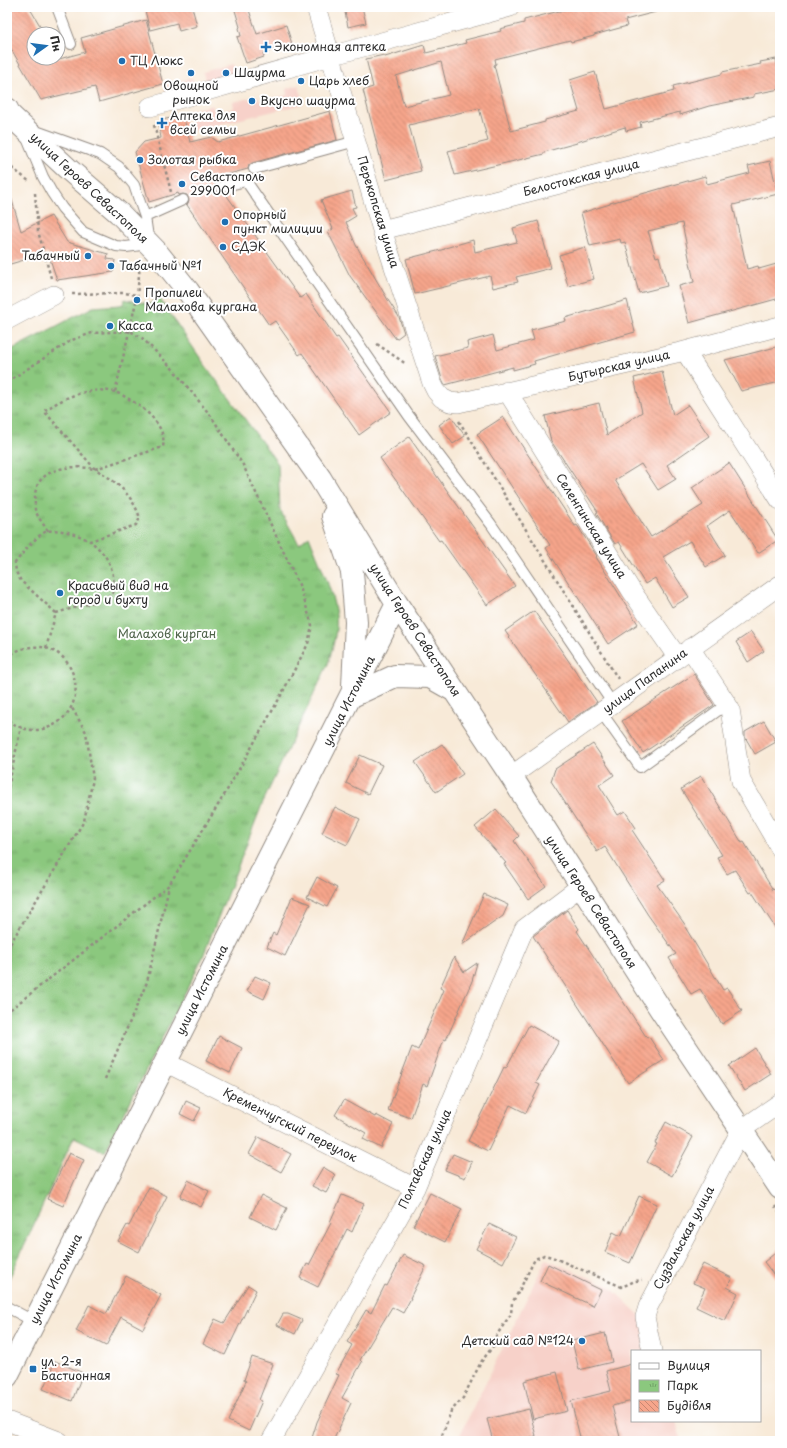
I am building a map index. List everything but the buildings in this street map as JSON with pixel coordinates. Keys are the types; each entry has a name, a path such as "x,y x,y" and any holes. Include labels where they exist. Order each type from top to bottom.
{"main road":[{"name":"улица Героев Севастополя","path":"7,108 15,129 67,168 119,213 145,252 188,291 320,478 397,604 511,776 661,1010 780,1188"},
{"path":"320,478 352,572 356,622 352,696 395,676 430,677 454,691"},
{"name":"улица Истомина","path":"7,1376 352,696 397,604"}],"street":[{"name":"Перекопская улица","path":"316,7 382,230 432,383 436,392 452,402"},
{"path":"150,107 510,7"},
{"name":"Белостокская улица","path":"382,230 780,127"},
{"path":"7,320 54,295"},
{"name":"Бутырская улица","path":"452,402 685,351 780,326"},
{"path":"685,351 780,500"},
{"name":"Селенгинская улица","path":"507,391 631,590 730,709 741,781 780,848"},
{"name":"улица Папанина","path":"511,776 780,585"},
{"name":"Полтавская улица","path":"271,1441 415,1188 524,929 581,886"},
{"name":"Кременчугский переулок","path":"166,1062 415,1188"},
{"path":"741,1130 780,1103"},
{"name":"Суздальская улица","path":"652,1350 645,1317 648,1307 741,1130"},
{"path":"7,1421 59,1441"}],"lane":[{"path":"57,7 71,44"},
{"path":"15,129 100,154 119,167 134,186 145,217 145,252 116,246 83,232 62,208 52,193 15,129"},
{"path":"254,169 356,141"},
{"path":"221,187 246,180 409,416 491,524 614,703 640,767 727,704"},
{"path":"145,217 178,201"},
{"path":"7,1307 35,1322"}],"path":[{"path":"150,107 178,201"},
{"path":"34,185 38,231 54,295 124,293 137,296 145,252"},
{"path":"115,392 136,302"},
{"path":"7,382 72,340 92,333 130,331 142,338 172,368 211,416 242,465 300,587 312,625 308,644 279,699 226,792 169,885 146,982 105,1079"},
{"path":"48,531 35,511 34,493 38,483 45,475 55,470 74,467 95,469 162,447 164,440 162,433 150,415 134,402 115,392 99,390 82,393 56,403 44,411 95,469 110,478 123,489 131,499 140,518 136,525 90,541"},
{"path":"452,402 614,703"},
{"path":"48,531 58,531 72,534 90,541 100,549 107,558 114,581 113,593 105,599 56,613 21,581 16,572 15,563 35,540 48,531"},
{"path":"46,648 56,613"},
{"path":"7,658 20,649 33,646 46,648 57,653 66,661 73,672 76,684 76,696 72,708 64,718 55,725 44,729 32,730 21,727 7,719"},
{"path":"7,949 84,821 93,779 86,732 72,708"},
{"path":"7,793 21,727"},
{"path":"7,1012 169,885"},
{"path":"7,1004 10,1009"},
{"path":"440,1441 451,1411 463,1398 481,1362 497,1341 496,1336 511,1314 512,1303 535,1259 544,1255 552,1257 622,1287 635,1280 664,1277"}],"shaded area":[{"path":"231,64 235,79 207,87 203,72"},
{"path":"192,78 196,92 168,100 164,85"},
{"path":"299,85 303,104 192,131 187,111 212,105 215,112 234,108 233,102 258,96 260,101 287,95 286,89"},
{"name":"Детский сад №124","path":"546,1259 609,1286 655,1330 660,1350 631,1350 631,1422 676,1422 681,1441 457,1441"}],"green space":[{"name":"Малахов курган","path":"157,295 203,362 278,464 280,510 299,544 309,536 332,594 336,615 335,634 328,664 263,802 202,959 105,1152 74,1137 7,1283 7,352 93,307 120,305 123,304 125,299 151,304"}],"place":[{"name":"Экономная аптека","path":"266,47"},
{"name":"ТЦ Люкс","path":"122,61"},
{"name":"Овощной рынок","path":"191,73"},
{"name":"Шаурма","path":"226,73"},
{"name":"Царь хлеб","path":"301,81"},
{"name":"Вкусно шаурма","path":"252,101"},
{"name":"Аптека для всей семьи","path":"162,123"},
{"name":"Золотая рыбка","path":"140,160"},
{"name":"Севастополь 299001","path":"182,184"},
{"name":"Опорный пункт милиции","path":"225,222"},
{"name":"СДЭК","path":"223,247"},
{"name":"Табачный","path":"88,256"},
{"name":"Табачный №1","path":"111,266"},
{"name":"Пропилеи Малахова кургана","path":"137,300"},
{"name":"Касса","path":"110,326"},
{"name":"Красивый вид на город и бухту","path":"60,593"},
{"name":"Детский сад №124","path":"582,1341"},
{"name":"ул. 2-я Бастионная","path":"33,1369"}]}
